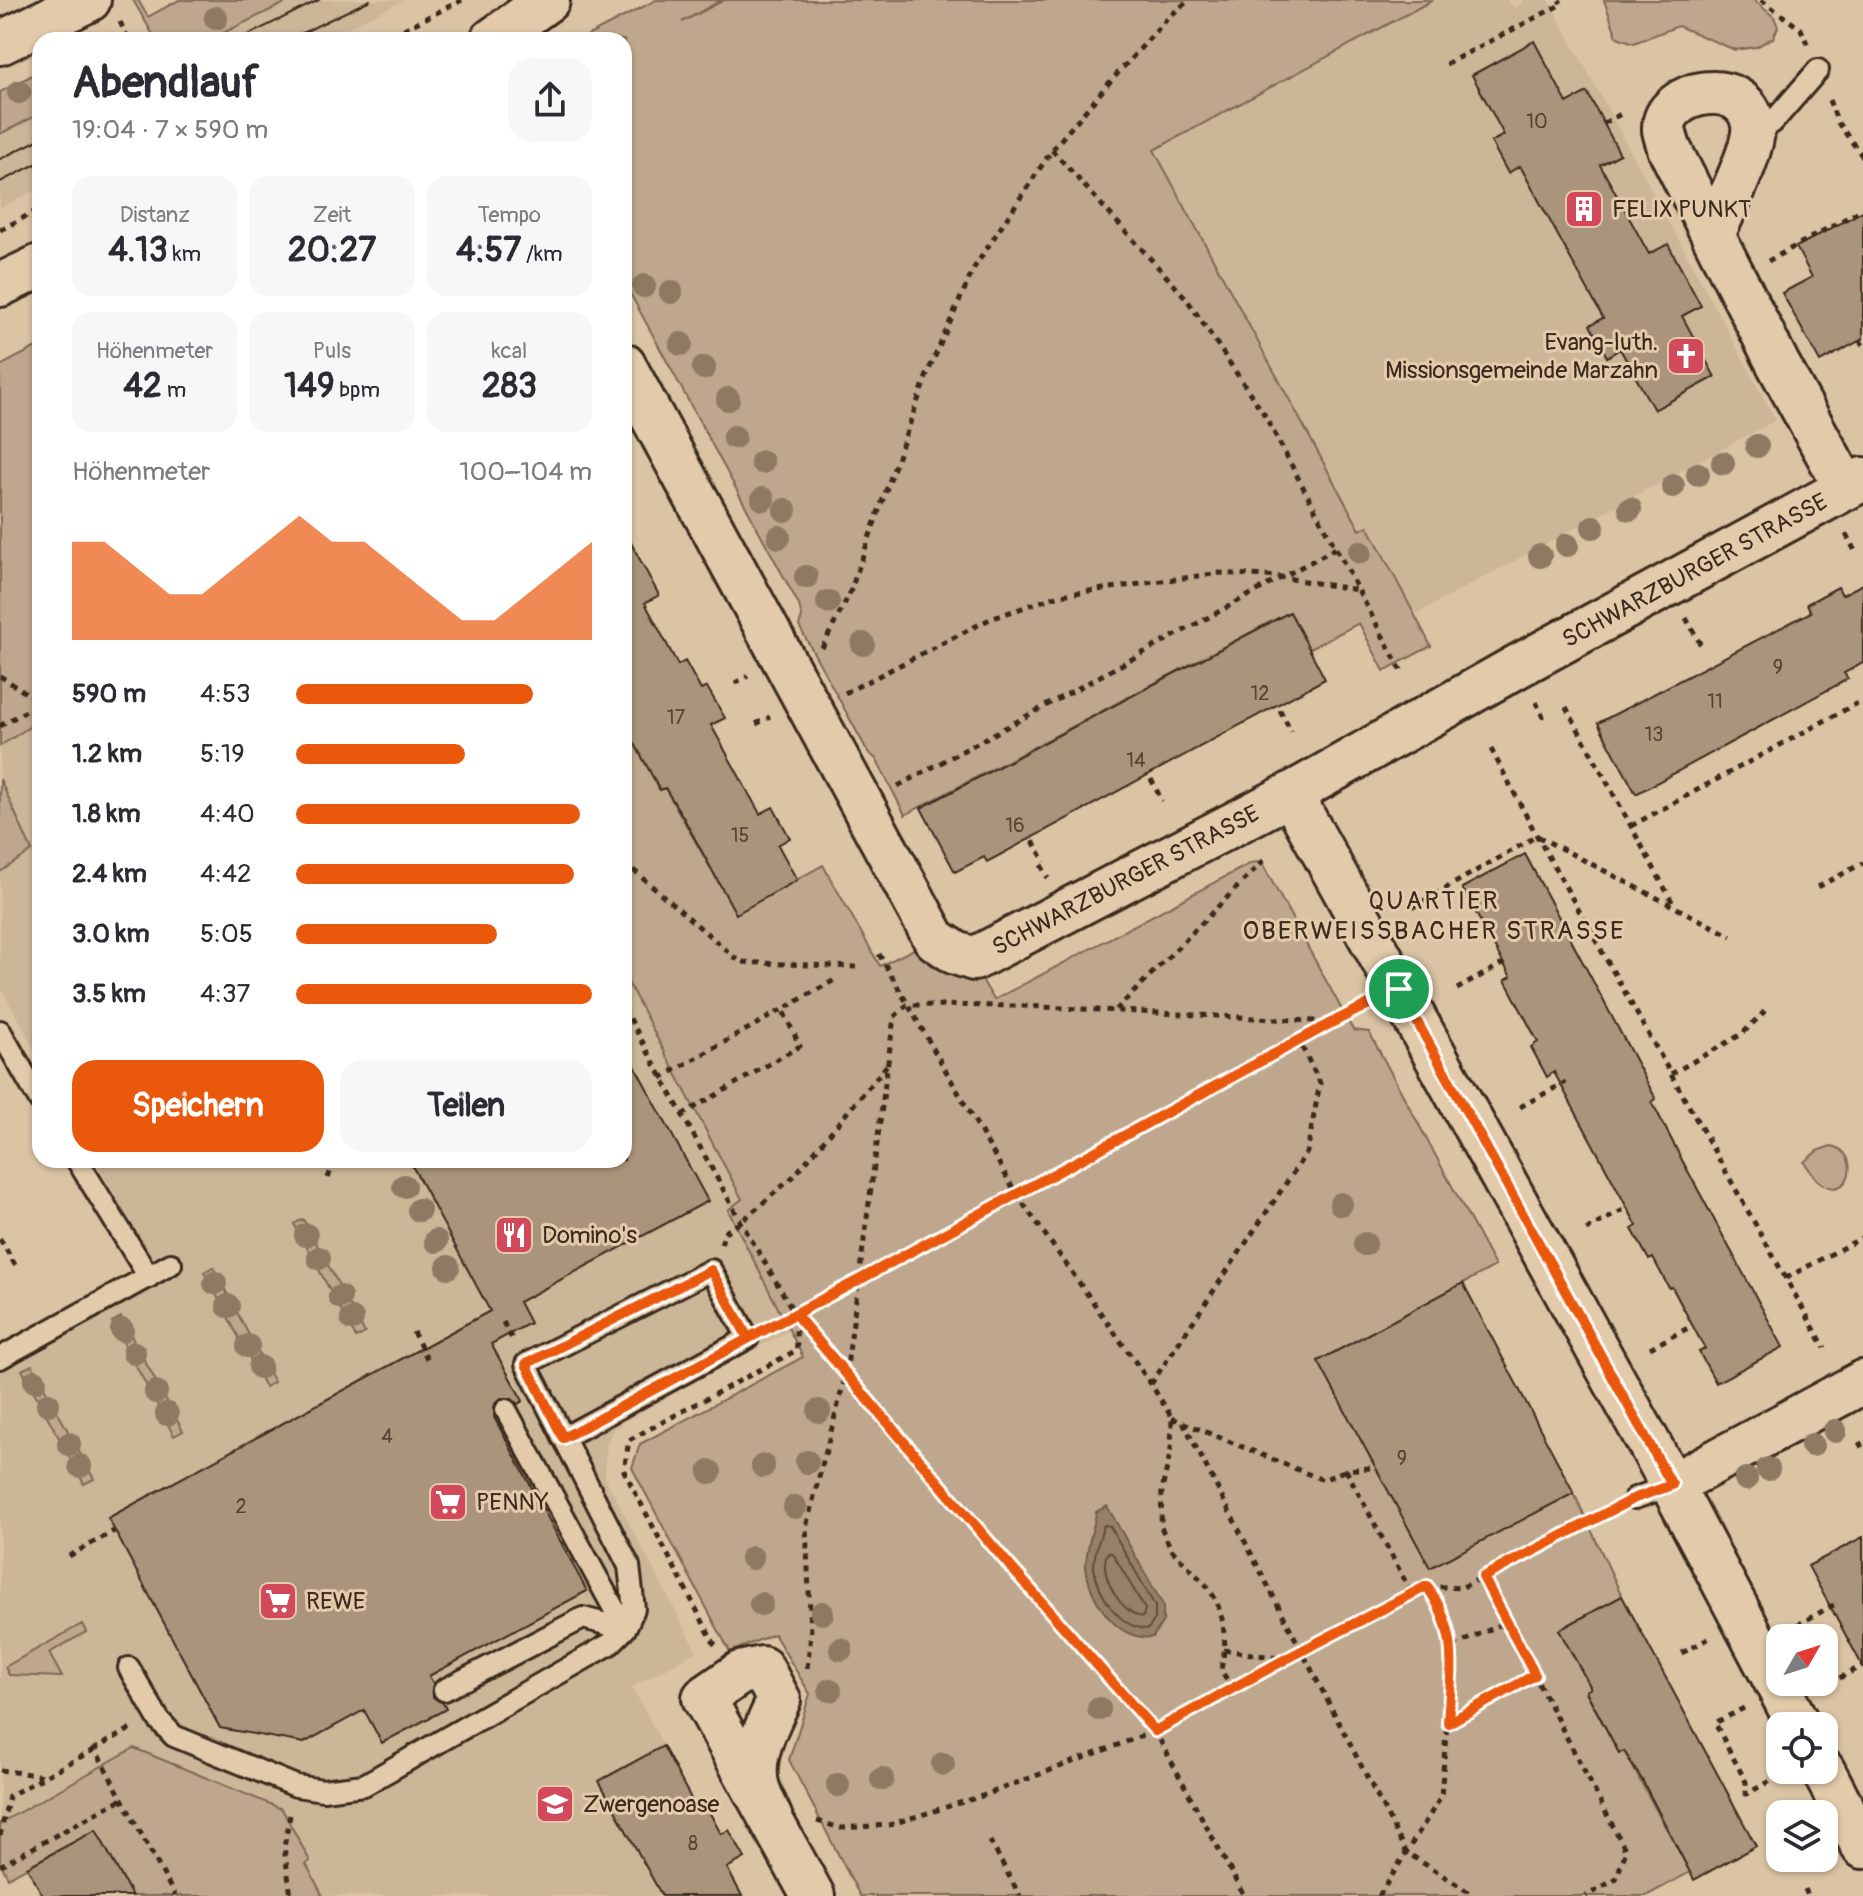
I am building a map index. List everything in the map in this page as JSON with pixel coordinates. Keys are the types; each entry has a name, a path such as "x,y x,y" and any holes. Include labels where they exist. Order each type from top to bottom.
{"street":[{"path":"0,43 89,0"},
{"path":"503,32 548,0"},
{"name":"SCHWARZBURGER STRASSE","path":"632,380 935,939 956,953 974,959 1291,794 1854,484 1778,364 1669,148 1664,128 1670,113 1696,93 1718,92 1733,96 1749,113 1754,127"},
{"path":"1713,235 1744,163 1754,127"},
{"path":"0,285 32,270"},
{"path":"1291,794 1399,989 1654,1492 1790,1712"},
{"path":"1654,1492 1863,1382"},
{"path":"1813,1784 1863,1847"},
{"path":"771,1819 813,1896"}],"lane":[{"path":"1754,127 1772,123 1818,70"},
{"path":"0,1031 32,1087"},
{"path":"82,1168 149,1277"},
{"path":"0,1358 171,1264"},
{"path":"129,1668 156,1715 174,1736 296,1786 323,1790 364,1785 610,1644 625,1629 634,1609 629,1566 563,1438 526,1364 711,1270 748,1338 563,1438"},
{"path":"506,1410 625,1629"},
{"path":"444,1690 583,1618 625,1629"}],"path":[{"path":"398,32 462,0"},
{"path":"791,673 816,661 849,595 928,372 974,268 1052,150 1169,17 1189,0"},
{"path":"1446,64 1562,4 1559,0"},
{"path":"1604,123 1621,114"},
{"path":"1052,150 1186,298 1264,414 1402,672"},
{"path":"1767,262 1863,209"},
{"path":"0,230 32,213"},
{"path":"862,806 1336,548"},
{"path":"811,711 990,619 1060,595 1220,573 1281,577 1359,590"},
{"path":"0,676 32,697"},
{"path":"1631,826 1863,700"},
{"path":"0,726 32,707"},
{"path":"1566,707 1675,907"},
{"path":"1280,710 1291,732"},
{"path":"1491,749 1825,1348"},
{"path":"1151,779 1162,801"},
{"path":"1413,907 1537,836"},
{"path":"1537,836 1731,936"},
{"path":"1033,841 1045,862"},
{"path":"1116,1010 1267,857"},
{"path":"1818,887 1863,863"},
{"path":"632,869 740,962 856,967"},
{"path":"879,954 1017,1195 1172,1418 1171,1449 1162,1490 1161,1527 1171,1549 1208,1587 1217,1602 1223,1622 1221,1670 1232,1688"},
{"path":"1457,989 1504,963"},
{"path":"661,1078 838,978"},
{"path":"748,1338 1399,989"},
{"path":"807,1672 811,1634 806,1527 846,1374 894,1017 907,1005 1023,1006 1333,1022"},
{"path":"1671,1074 1742,1034 1768,1008"},
{"path":"682,1116 800,1046 782,1009"},
{"path":"632,1023 795,1314 1155,1731 1244,1896"},
{"path":"1151,1384 1307,1152 1320,1083 1299,1041"},
{"path":"741,1222 794,1176 888,1064"},
{"path":"1520,1107 1566,1082"},
{"path":"328,1178 332,1168"},
{"path":"1586,1230 1627,1208"},
{"path":"1786,1278 1863,1237"},
{"path":"0,1239 18,1270"},
{"path":"721,1656 624,1471 629,1440 797,1350 795,1314"},
{"path":"1650,1348 1692,1326"},
{"path":"413,1332 429,1362"},
{"path":"1172,1418 1323,1480 1346,1470 1370,1468"},
{"path":"1183,1422 1406,1852 1467,1891 1470,1896"},
{"path":"1859,1442 1863,1449"},
{"path":"1346,1470 1411,1592"},
{"path":"851,1828 889,1825 982,1796 1155,1731 1411,1592 1427,1586 1461,1588 1654,1492"},
{"path":"69,1556 114,1531"},
{"path":"1483,1577 1626,1851 1616,1879 1586,1896"},
{"path":"1379,1896 1441,1797 1453,1646 1441,1605 1427,1586"},
{"path":"1799,1624 1839,1602"},
{"path":"1453,1646 1507,1622"},
{"path":"1682,1653 1711,1638"},
{"path":"1224,1650 1286,1659"},
{"path":"1838,1679 1863,1665"},
{"path":"1448,1723 1535,1675"},
{"path":"1748,1706 1715,1723 1746,1782 1746,1794 1772,1784"},
{"path":"0,1836 9,1796 156,1715"},
{"path":"95,1749 175,1896"},
{"path":"0,1770 44,1777"},
{"path":"291,1896 284,1847 296,1786"},
{"path":"0,1866 122,1799"},
{"path":"990,1841 1020,1896"},
{"path":"1805,1889 1808,1896"}],"shaded area":[{"path":"133,0 138,0 148,17 179,0 291,0 225,32 151,32"},
{"path":"291,0 404,0 339,32 225,32"},
{"path":"656,0 721,0 682,22 724,0 1433,0 1154,150 1360,530 1368,526 1431,646 1384,671 1359,623 1309,649 1289,612 905,815 799,626 802,617 799,605 632,297 632,32 594,32"},
{"path":"1433,0 1508,0 1515,9 1524,0 1549,0 1776,420 1414,615 1368,527 1360,531 1154,150"},
{"path":"1604,0 1754,0 1774,17 1778,27 1773,38 1756,47 1735,50 1678,26 1634,43 1617,37"},
{"path":"32,75 32,118 0,134 0,92"},
{"path":"32,118 32,192 0,208 0,134"},
{"path":"32,349 32,725 0,746 0,366"},
{"path":"32,725 32,851 0,779 0,746"},
{"path":"632,738 660,790 665,788 736,913 823,865 880,966 916,948 930,964 944,973 959,977 980,976 994,1000 1251,863 1263,865 1353,1030 1369,1032 1495,1266 1319,1361 1574,1493 1622,1596 1559,1630 1593,1688 1586,1692 1619,1753 1624,1751 1690,1872 1646,1896 860,1896 789,1760 810,1694 774,1634 730,1652 632,1468 640,1444 803,1357 728,1210 742,1199 632,990"},
{"path":"0,779 32,851 0,872"},
{"path":"32,851 32,1044 0,986 0,872"},
{"path":"632,990 742,1200 728,1211 788,1331 626,1420 614,1429 607,1443 605,1462 605,1478 697,1651 632,1687 744,1896 323,1896 305,1864 310,1861 134,1748 0,1823 0,1370 161,1282 99,1168 632,1168"},
{"path":"1831,1146 1841,1150 1849,1166 1849,1174 1839,1187 1820,1182 1804,1162 1817,1151"},
{"path":"303,1219 365,1333 356,1338 294,1224"},
{"path":"213,1267 274,1382 265,1387 204,1272"},
{"path":"121,1317 183,1431 174,1436 112,1322"},
{"path":"32,1365 94,1479 84,1484 22,1370"},
{"path":"82,1624 86,1632 49,1653 62,1677 9,1675 5,1667"},
{"path":"134,1748 282,1809 310,1861 306,1864 323,1896 125,1896 130,1892 96,1830 8,1878 0,1862 0,1823"}],"water":[{"path":"1107,1506 1163,1605 1163,1621 1153,1637 1128,1633 1117,1625 1099,1605 1088,1579 1087,1554 1096,1512"}],"building":[{"name":"FELIX PUNKT","path":"1534,41 1567,103 1587,92 1620,154 1600,165 1649,254 1668,244 1701,306 1682,316 1715,377 1654,410 1620,349 1607,357 1590,325 1603,318 1520,166 1508,173 1491,142 1504,135 1472,75"},
{"path":"1863,211 1863,339 1820,362 1782,293 1812,277 1796,247"},
{"path":"632,545 659,595 645,603 678,665 685,661 701,690 707,687 725,718 711,725 760,814 773,807 790,838 778,845 797,880 736,914 683,817 665,788 660,790 632,739"},
{"path":"1863,584 1863,663 1844,673 1848,679 1636,794 1598,723 1811,612 1807,604 1838,587 1842,595"},
{"path":"1290,612 1325,679 987,862 984,857 955,872 921,808"},
{"path":"1525,854 1656,1099 1652,1102 1683,1162 1783,1347 1716,1383 1699,1352 1705,1349 1672,1287 1669,1288 1653,1258 1649,1260 1632,1229 1637,1226 1554,1072 1547,1077 1531,1047 1538,1042 1505,980 1511,977 1462,888"},
{"path":"632,1061 708,1201 519,1302 530,1323 491,1344 523,1401 518,1404 512,1399 501,1398 495,1404 494,1417 587,1591 429,1676 433,1683 433,1697 446,1709 382,1743 364,1710 304,1743 220,1728 108,1518 490,1311 413,1168 632,1168"},
{"path":"1463,1283 1574,1493 1430,1568 1318,1361"},
{"path":"1863,1537 1863,1667 1808,1566"},
{"path":"1622,1596 1756,1846 1694,1880 1642,1780 1624,1751 1619,1753 1586,1691 1591,1688 1559,1630"},
{"path":"663,1746 696,1808 705,1804 721,1834 729,1830 745,1858 727,1868 742,1896 662,1896 599,1781"},
{"path":"96,1830 132,1896 43,1896 27,1867"}],"tram line":[{"path":"254,32 319,0"},
{"path":"304,32 370,0"},
{"path":"0,159 32,143"},
{"path":"0,182 32,166"}],"place":[{"name":"FELIX PUNKT","path":"1584,209"},
{"name":"Evang-luth. Missionsgemeinde Marzahn","path":"1686,356"},
{"name":"Domino's","path":"514,1235"},
{"name":"PENNY","path":"448,1502"},
{"name":"REWE","path":"278,1601"},
{"name":"Zwergenoase","path":"555,1804"}],"district":[{"name":"QUARTIER OBERWEISSBACHER STRASSE","path":"1434,916"}],"route":[{"path":"1399,989 1333,1022 859,1280 748,1338 563,1438 526,1364 711,1270 748,1338 795,1314 1155,1731 1427,1586 1441,1605 1453,1646 1448,1723 1535,1675 1483,1577 1635,1498 1672,1485 1399,989"}]}
